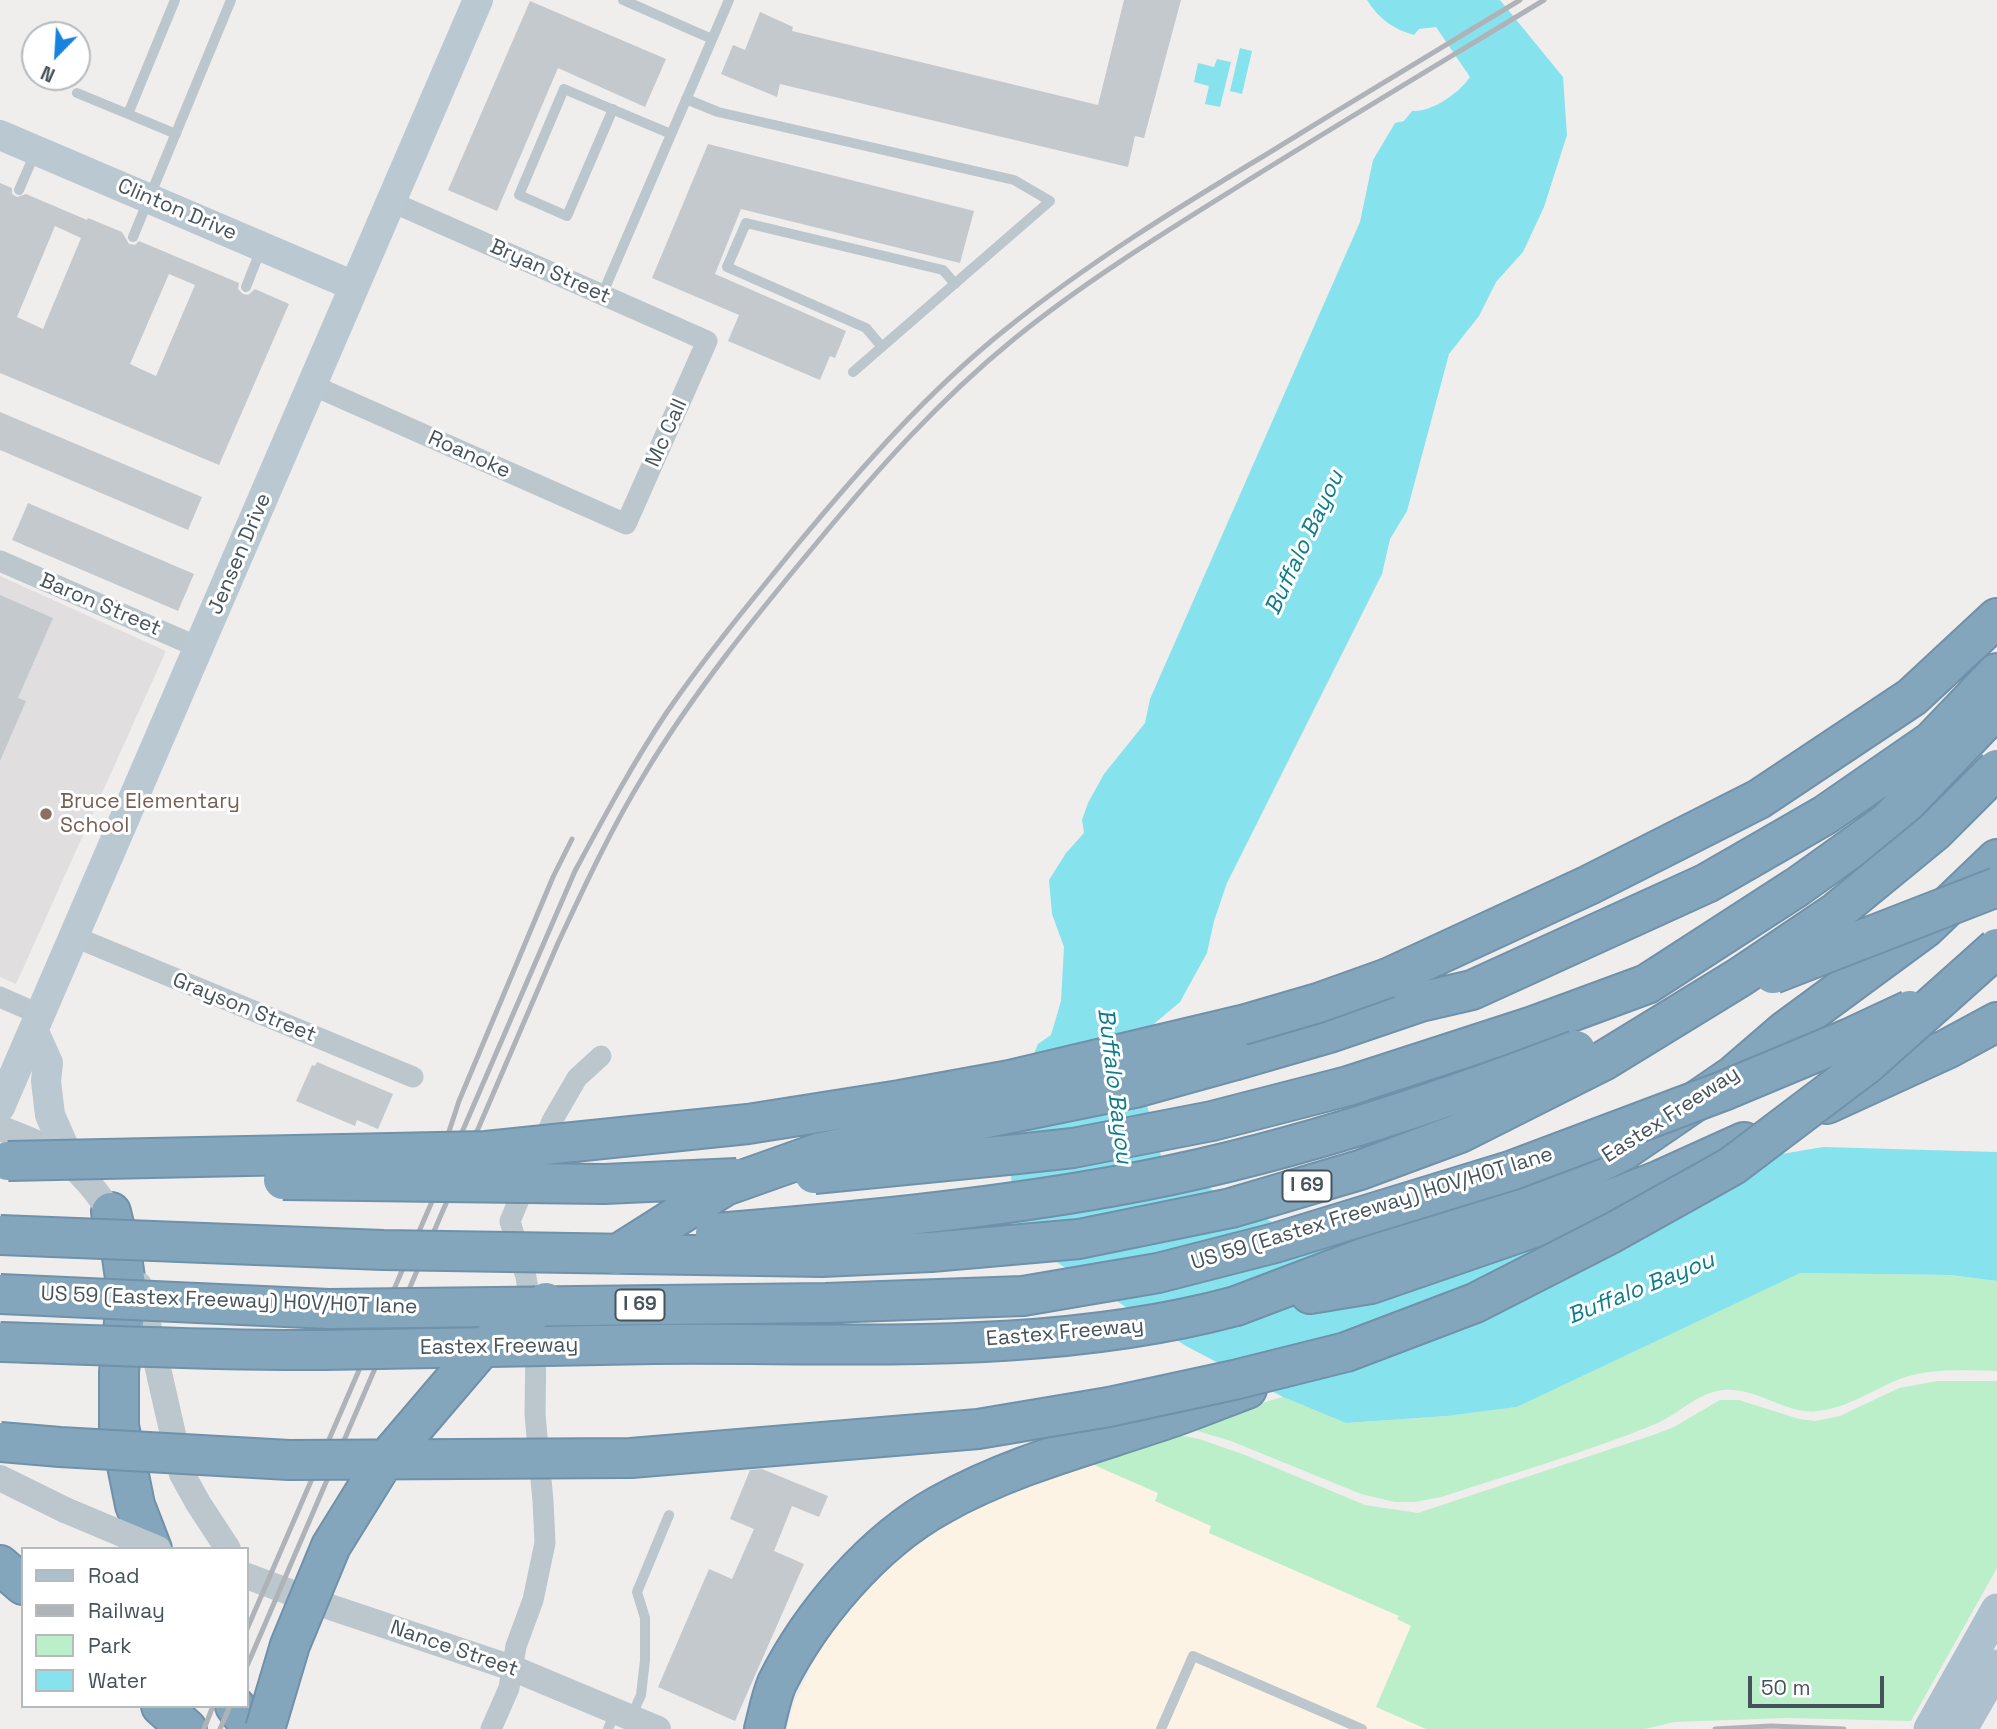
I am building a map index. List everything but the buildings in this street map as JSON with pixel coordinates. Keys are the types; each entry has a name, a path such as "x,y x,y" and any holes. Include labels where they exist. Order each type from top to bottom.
{"highway":[{"path":"3,1150 486,1151 734,1126 1010,1080 1246,1024 1318,1003 1388,978 1590,885 1759,799 1912,697 1997,618"},
{"path":"1420,1002 1668,880 1801,805 1893,739 1938,702 1997,641"},
{"path":"265,1729 290,1645 331,1546 380,1467 479,1351 594,1269 725,1186 821,1152 1135,1088 1329,1033 1420,1002 1472,990 1707,883 1825,815 1932,741 1997,673"},
{"path":"3,1150 249,1180 604,1184 866,1170 1073,1148 1212,1121 1349,1086 1534,1026 1647,984 1797,887 1888,822 1997,708"},
{"name":"I 69","path":"0,1235 500,1252 822,1257 930,1252 1079,1239 1231,1208 1360,1170 1460,1133 1603,1061 1740,977 1835,913 1934,831 1997,768"},
{"name":"Eastex Freeway","path":"0,1342 321,1350 655,1344 858,1346 1053,1339 1181,1321 1236,1306 1550,1187 1623,1151 1734,1075 1785,1031 1925,928 1997,859"},
{"path":"500,1252 914,1216 1115,1186 1258,1154 1388,1118 1498,1080 1997,887"},
{"path":"764,1729 777,1685 819,1614 857,1570 894,1535 938,1506 990,1480 1065,1452 1168,1419 1475,1303 1612,1233 1732,1166 1867,1064 1997,948"},
{"name":"US 59 (Eastex Freeway) HOV/HOT lane","path":"0,1294 329,1309 826,1303 1023,1296 1158,1273 1275,1244 1513,1170 1723,1091 1850,1038 1997,968"},
{"path":"1236,1306 1371,1284 1568,1216 1673,1174 1947,1049 1997,1022"},
{"path":"111,1212 127,1292 119,1372 119,1426 135,1505 151,1547"},
{"path":"0,1441 289,1460 631,1458 978,1429 1109,1407 1346,1352"},
{"path":"0,1566 21,1583"},
{"path":"0,1596 21,1609"},
{"path":"163,1708 187,1729"},
{"path":"236,1708 252,1729"}],"main road":[{"name":"Jensen Drive","path":"0,1107 478,0"},
{"name":"Clinton Drive","path":"0,135 354,286"},
{"path":"0,1062 38,1023"},
{"path":"38,1023 48,1063 46,1080 50,1115 72,1165"},
{"path":"1930,1729 1997,1610"},
{"path":"1961,1729 1997,1666"}],"street":[{"name":"Bryan Street","path":"392,202 707,341"},
{"name":"Mc Call","path":"626,524 707,341"},
{"name":"Roanoke","path":"312,385 626,524"},
{"name":"Baron Street","path":"0,561 200,648"},
{"name":"Grayson Street","path":"75,937 413,1077"},
{"path":"0,997 38,1023"},
{"path":"491,1729 509,1688 516,1646 533,1600 545,1543 535,1415 537,1342 526,1277 510,1222 552,1121 578,1078 601,1056"},
{"path":"3,1150 50,1150 72,1165 111,1212 123,1231 132,1253 182,1474 227,1547"},
{"path":"0,1478 65,1510 154,1547"},
{"name":"Nance Street","path":"248,1575 321,1604 512,1668 618,1719 658,1729"}],"lane":[{"path":"128,114 175,0"},
{"path":"133,237 232,0"},
{"path":"623,0 712,39"},
{"path":"602,295 729,0"},
{"path":"612,109 567,216 519,195 564,89 612,109 671,134"},
{"path":"77,93 176,134"},
{"path":"686,99 719,111 1014,180 1050,201 853,372"},
{"path":"19,190 36,150"},
{"path":"882,347 866,328 727,267 746,223 943,271 955,284"},
{"path":"246,287 262,247"},
{"path":"618,1719 641,1695 646,1660 645,1618 637,1592 669,1516"},
{"path":"1161,1729 1193,1656 1362,1729"}],"shaded area":[{"name":"Bruce Elementary School","path":"0,576 166,651 16,984 0,977"},
{"path":"1078,1458 1158,1493 1155,1501 1211,1526 1209,1533 1399,1616 1411,1626 1376,1707 1426,1729 787,1729 794,1704 823,1642 835,1623 908,1540"}],"green space":[{"path":"1799,1273 1950,1275 1997,1281 1997,1371 1949,1370 1913,1375 1850,1402 1817,1411 1794,1409 1736,1390 1714,1392 1662,1421 1627,1435 1441,1497 1415,1502 1395,1502 1361,1494 1231,1441 1181,1426 1283,1397 1346,1423 1447,1416 1517,1407"},
{"path":"1938,1381 1997,1381 1997,1568 1911,1721 1785,1718 1674,1722 1645,1729 1426,1729 1376,1707 1411,1626 1397,1619 1399,1616 1209,1533 1211,1526 1155,1501 1158,1493 1078,1458 1163,1432 1199,1439 1245,1455 1365,1505 1418,1513 1653,1435 1674,1427 1720,1400 1739,1400 1799,1419 1815,1421 1840,1416 1899,1388"}],"water":[{"name":"Buffalo Bayou","path":"1367,0 1500,0 1563,77 1567,135 1544,207 1523,252 1496,282 1479,316 1449,354 1407,511 1390,539 1382,574 1227,883 1207,953 1180,1002 1130,1044 1163,1163 1298,1236 1823,1147 1997,1152 1997,1281 1950,1275 1800,1273 1517,1407 1447,1416 1346,1423 1283,1397 1186,1346 1018,1237 1005,1124 1038,1044 1051,1035 1061,1001 1064,947 1052,914 1049,880 1066,853 1084,833 1082,820 1104,774 1145,723 1150,699 1360,222 1373,160 1395,123 1404,121 1412,111 1437,105 1470,77 1436,27 1419,29 1414,35 1406,33 1376,13"},
{"path":"1240,48 1252,51 1242,94 1230,91"},
{"path":"1217,59 1231,62 1220,107 1205,104 1209,86 1194,82 1198,63 1214,67"}],"railway":[{"path":"248,1627 575,871 654,731 714,648 870,460 922,405 1006,329 1069,281 1166,216 1520,0"},
{"path":"248,1664 588,879 620,816 663,745 747,628 885,463 934,411 1014,339 1152,240 1544,0"},
{"path":"438,1165 459,1101 553,877 572,839"},
{"path":"204,1729 212,1708"},
{"path":"220,1729 229,1708"},
{"path":"1715,1729 1771,1726 1844,1729"}],"place":[{"name":"Bruce Elementary School","path":"46,814"}]}
